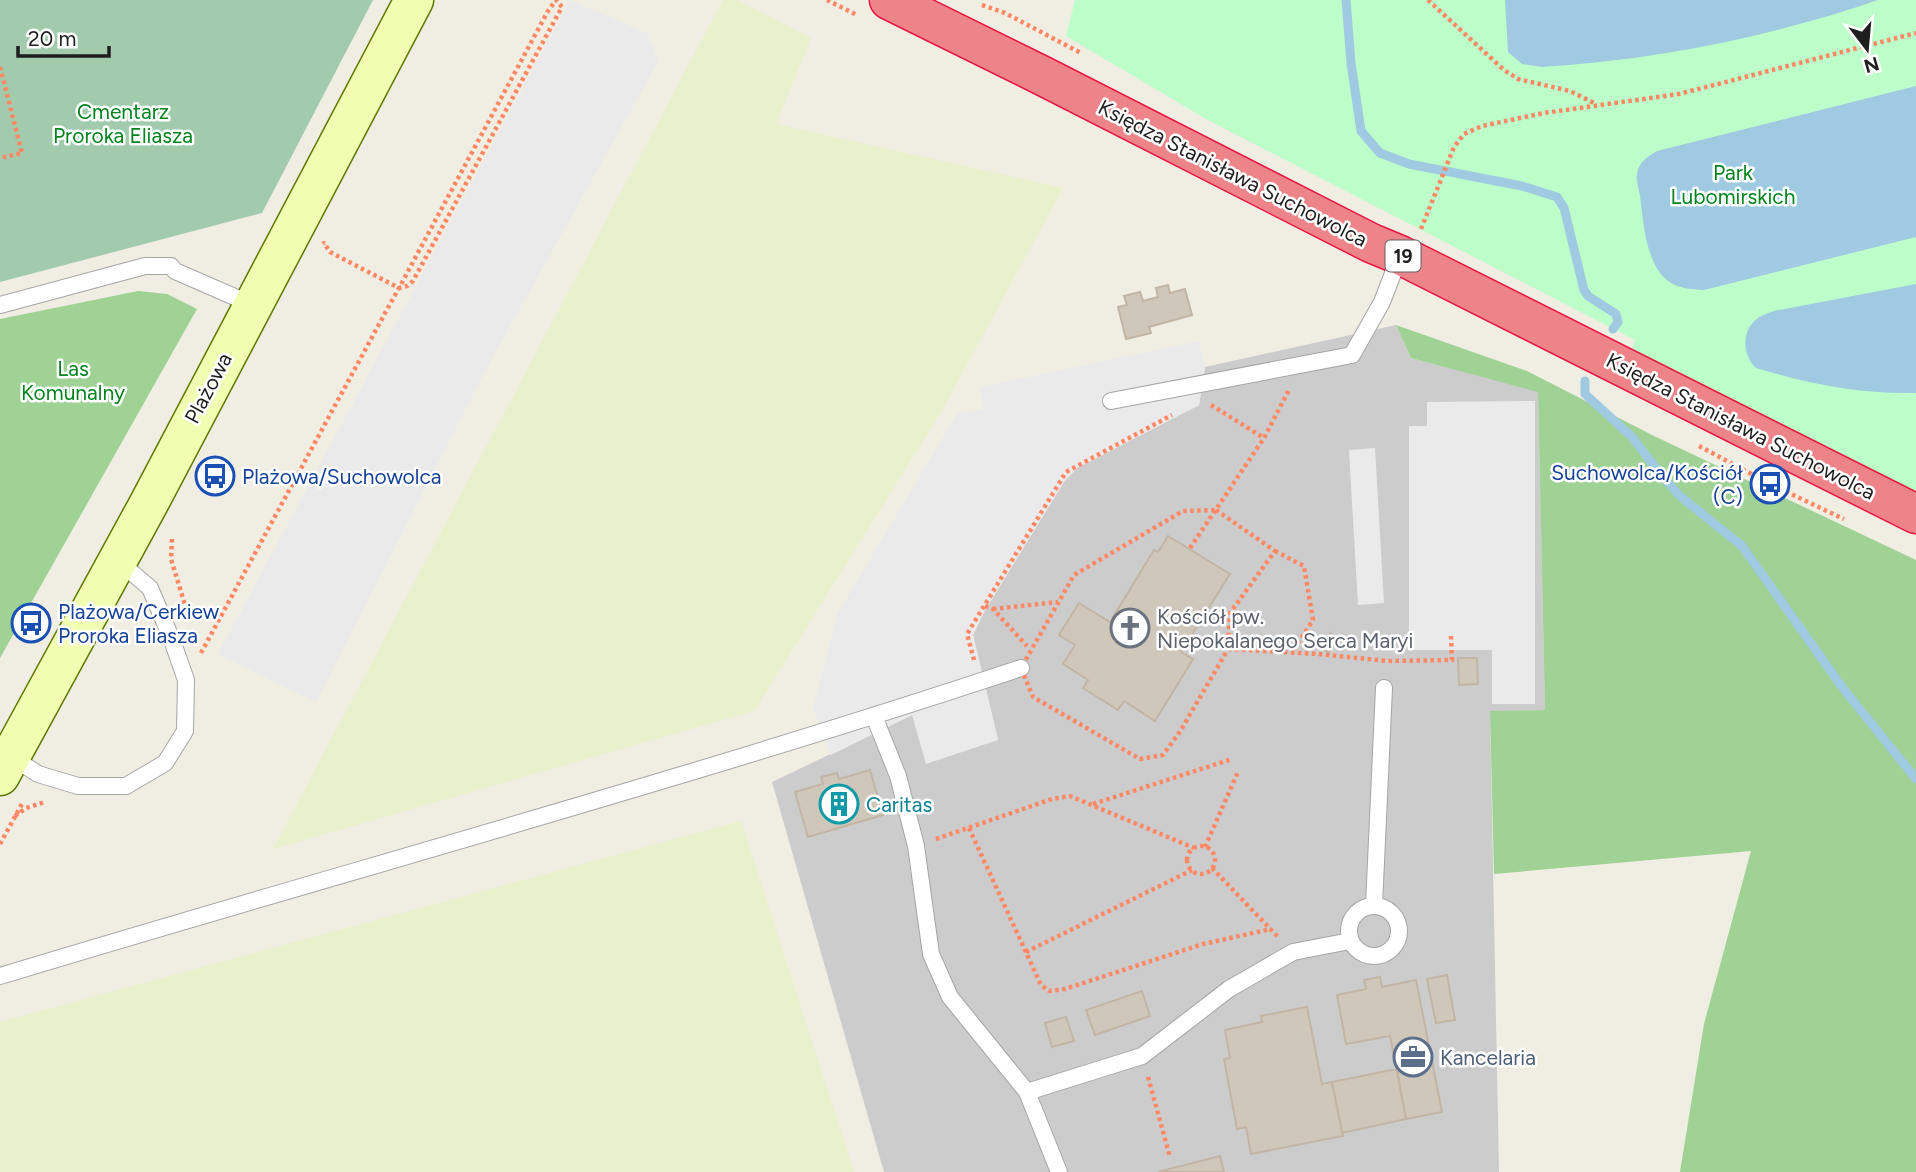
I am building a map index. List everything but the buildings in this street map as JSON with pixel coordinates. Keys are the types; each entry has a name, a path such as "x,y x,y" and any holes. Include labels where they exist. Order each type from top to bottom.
{"highway":[{"name":"Księdza Stanisława Suchowolca","path":"889,0 1371,243 1410,245 1916,514"}],"street":[{"name":"Plażowa","path":"5,766 414,0"}],"lane":[{"path":"1111,401 1352,355 1410,245"},
{"path":"0,305 145,266 171,266 175,271 253,304"},
{"path":"5,766 78,786 127,786 165,763 185,732 186,680 172,640 150,588 117,560"},
{"path":"0,976 874,716 1021,668"},
{"path":"1374,905 1384,688"},
{"path":"874,716 898,776 916,846 932,954 950,997 1027,1092 1059,1172"},
{"path":"1374,905 1388,909 1397,919 1400,933 1395,946 1384,955 1371,957 1358,952 1350,941 1350,921 1364,907 1374,905"},
{"path":"1027,1092 1142,1056 1229,989 1293,952 1350,941"}],"path":[{"path":"196,643 200,655 399,288 556,0 562,7 418,275 407,286 399,288 330,252 324,243 315,253"},
{"path":"1428,0 1504,70 1518,79 1570,91 1597,105"},
{"path":"1410,245 1454,148 1464,134 1482,126 1597,105 1679,94 1916,33"},
{"path":"0,67 22,153 0,158"},
{"path":"1190,548 1264,438 1303,364"},
{"path":"1203,400 1264,438"},
{"path":"979,681 967,634 1066,472 1172,414"},
{"path":"1275,551 1230,613 1228,649 1181,730 1163,755 1140,759 1033,697 1021,668 1074,575 1183,511 1216,510 1275,551 1304,566 1313,620 1291,653"},
{"path":"176,531 171,541 171,559 186,607"},
{"path":"993,609 1058,602"},
{"path":"985,606 993,609 1031,650"},
{"path":"1228,649 1387,661 1452,660 1451,636"},
{"path":"1093,804 1232,759"},
{"path":"1205,847 1238,772"},
{"path":"916,846 1059,797 1070,796 1194,848 1205,847 1214,855 1212,868"},
{"path":"0,844 15,816 39,803 54,801"},
{"path":"969,828 1041,985 1049,991 1203,944 1272,929"},
{"path":"1194,848 1188,856 1192,870 1202,873 1212,868"},
{"path":"1212,868 1293,952"},
{"path":"1026,952 1192,870"},
{"path":"1142,1056 1170,1157"}],"shaded area":[{"path":"570,0 647,33 659,60 486,369 316,702 218,654"},
{"path":"1396,325 1411,358 1538,391 1545,710 1490,712 1499,1172 884,1172 772,782 912,715 998,740 973,635 984,612 1064,481 1077,468 1199,405 1205,367"},
{"path":"1199,341 1205,367 1199,405 1077,468 1064,482 984,612 973,635 998,740 926,764 912,715 831,755 813,707 838,613 957,414 984,409 980,387"},
{"path":"1535,401 1535,704 1492,704 1492,650 1409,650 1409,426 1427,426 1427,402"},
{"path":"1375,448 1384,603 1358,605 1349,450"}],"green space":[{"name":"Cmentarz Proroka Eliasza","path":"0,0 373,0 262,213 0,282"},
{"path":"723,0 737,0 811,38 776,124 1063,188 941,412 754,711 273,849"},
{"name":"Park Lubomirskich","path":"1075,0 1916,0 1916,493 1632,349 1635,340 1206,119 1066,36"},
{"name":"Las Komunalny","path":"138,291 167,294 197,309 0,658 0,319"},
{"path":"1396,325 1527,371 1654,436 1916,560 1916,1172 1680,1172 1704,1024 1751,851 1494,874 1490,711 1545,710 1538,392 1411,358"},
{"path":"741,821 854,1172 0,1172 0,1022"}],"water":[{"path":"1505,0 1878,0 1796,25 1712,45 1627,59 1542,67 1522,64 1508,52"},
{"path":"1916,86 1916,237 1704,290 1676,286 1661,274 1647,242 1637,179 1639,166 1650,155 1657,151"},
{"path":"1916,284 1916,393 1854,390 1796,379 1756,368 1751,363 1746,350 1746,336 1752,323 1764,315"}],"waterway":[{"path":"1346,0 1351,63 1361,131 1380,153 1409,164 1522,186 1557,197 1564,208 1584,290 1588,296 1616,314 1618,322 1613,329"},
{"path":"1585,381 1585,394 1632,437 1680,496 1742,546 1842,687 1916,779"}],"place":[{"name":"Plażowa/Suchowolca","path":"215,476"},
{"name":"Suchowolca/Kościół (C)","path":"1770,484"},
{"name":"Plażowa/Cerkiew Proroka Eliasza","path":"31,623"},
{"name":"Kościół pw. Niepokalanego Serca Maryi","path":"1130,628"},
{"name":"Caritas","path":"839,804"},
{"name":"Kancelaria","path":"1413,1057"}]}
